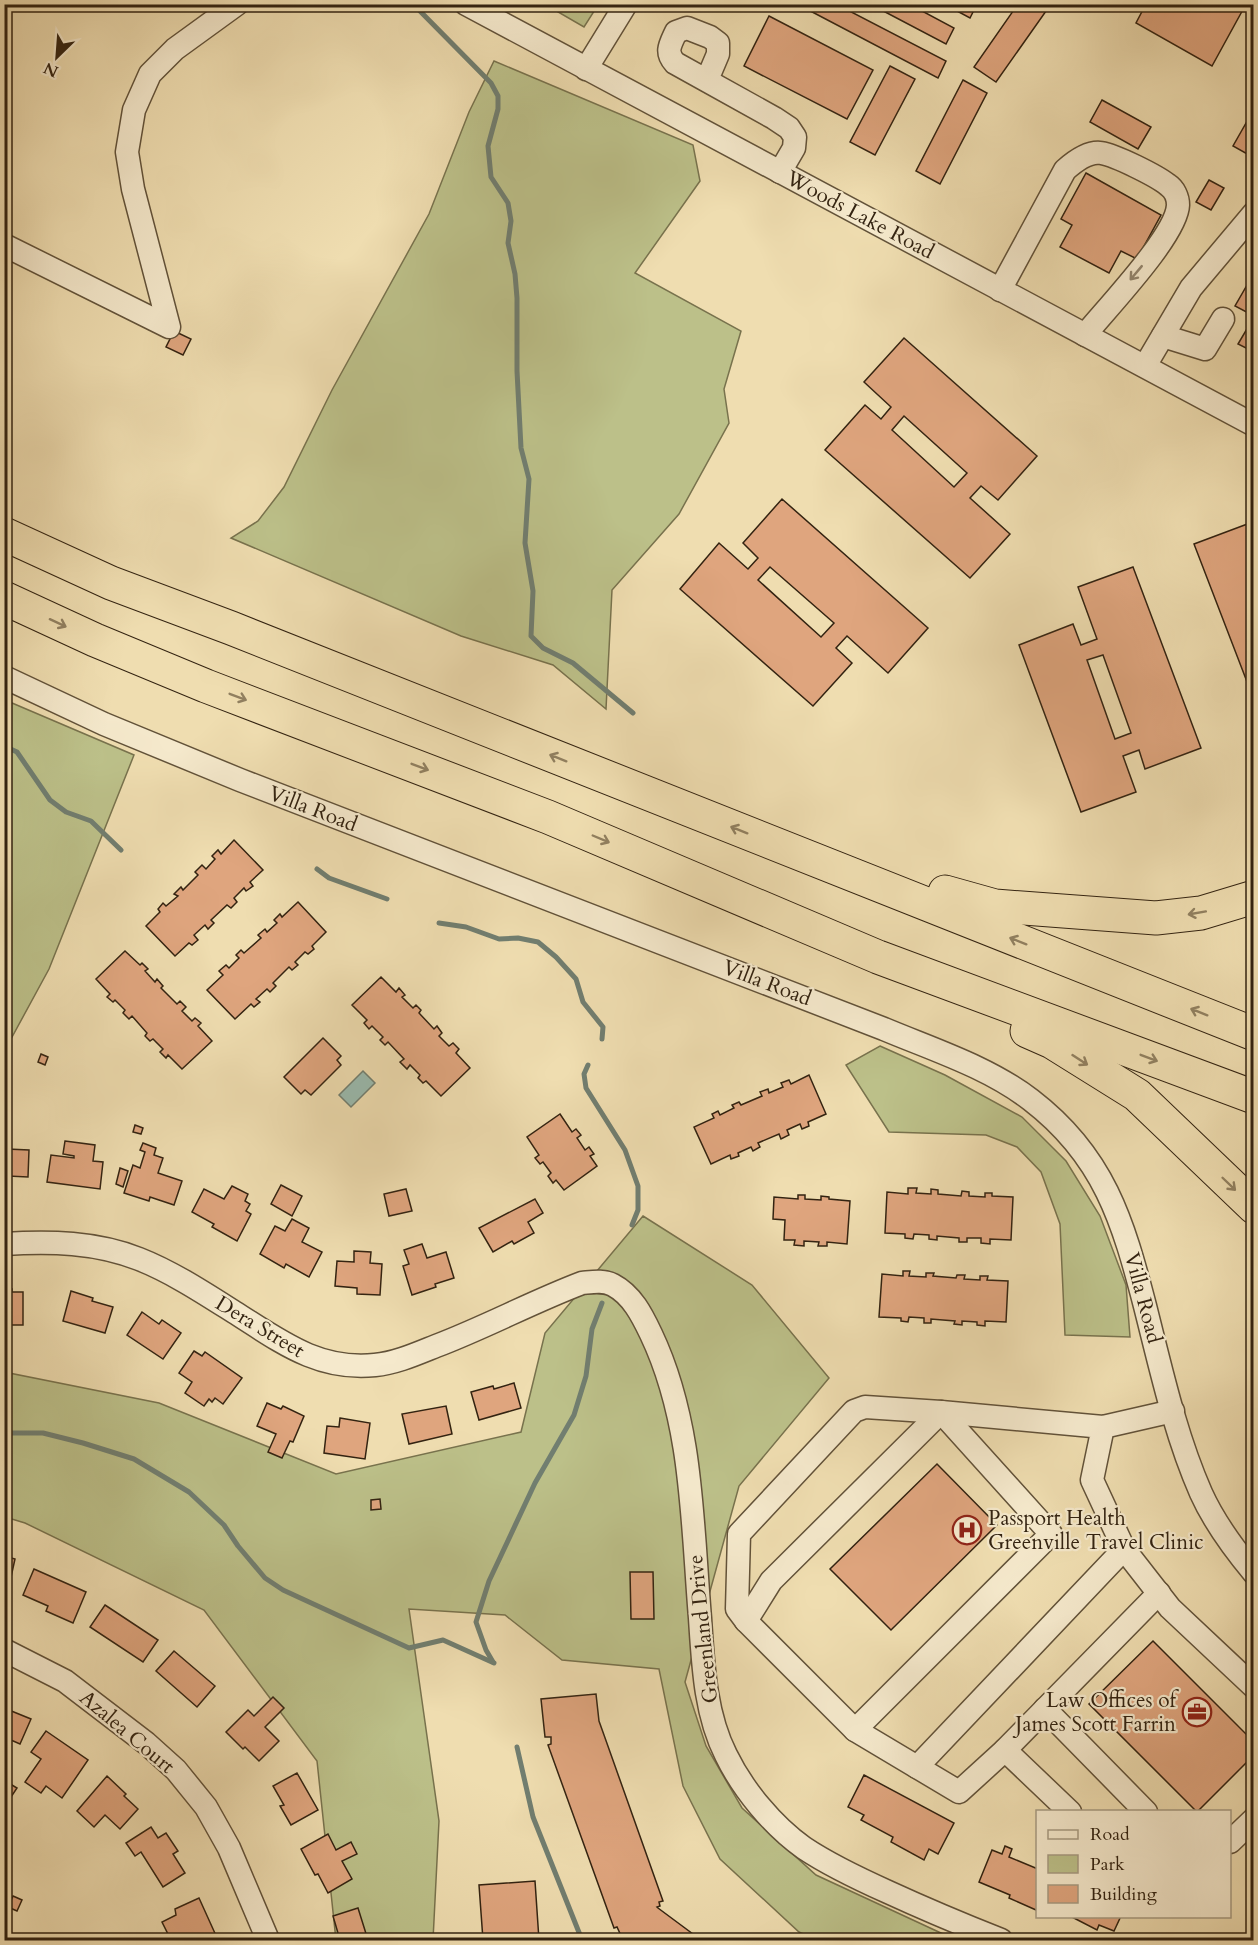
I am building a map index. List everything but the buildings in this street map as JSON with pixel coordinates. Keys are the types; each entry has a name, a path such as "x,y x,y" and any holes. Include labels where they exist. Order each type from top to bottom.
{"highway":[{"path":"4,534 111,583 231,628 1254,1034"},
{"path":"4,598 125,652 548,817 878,957 1254,1097"},
{"path":"772,843 995,906 1156,918 1201,913 1254,897"},
{"path":"878,957 1015,1026 1052,1042 1137,1095 1254,1207"}],"street":[{"path":"4,244 169,327 133,189 127,152 134,110 150,74 175,49 237,4"},
{"name":"Woods Lake Road","path":"466,4 1254,424"},
{"path":"586,69 626,4"},
{"path":"707,81 789,128 795,137 794,148 780,172"},
{"path":"1000,290 1065,170 1077,160 1099,153 1119,159 1168,184 1176,194 1178,205 1172,226 1160,245 1085,335"},
{"path":"1145,366 1191,288 1254,213"},
{"path":"1163,336 1204,349 1223,318"},
{"name":"Villa Road","path":"4,677 104,724 240,780 884,1029 975,1067 1008,1084 1031,1100 1060,1125 1082,1150 1098,1173 1111,1199 1132,1256 1188,1460 1202,1495 1219,1526 1254,1573"},
{"name":"Dera Street","path":"4,1244 36,1242 84,1244 138,1258 178,1278 303,1354 327,1363 351,1366 377,1365 405,1358 474,1332 582,1283"},
{"name":"Greenland Drive","path":"582,1283 599,1281 611,1284 626,1293 642,1315 658,1347 669,1380 679,1416 688,1465 707,1695 714,1726 726,1755 748,1790 773,1821 803,1847 841,1871 1001,1941"},
{"path":"1159,1593 1005,1750 959,1792 855,1730 736,1609 739,1534 854,1411 866,1407 1103,1427 1173,1411"},
{"path":"746,1621 771,1581 942,1412"},
{"path":"855,1730 1051,1534 942,1412"},
{"path":"1103,1427 1092,1480 1124,1550 1170,1608 1254,1687"},
{"path":"917,1767 1124,1550"},
{"name":"Azalea Court","path":"4,1650 65,1681 146,1743 176,1770 206,1807 229,1848 268,1941"},
{"path":"1045,1710 1144,1810"},
{"path":"1005,1750 1068,1810"},
{"path":"1231,1841 1254,1819"}],"green space":[{"path":"546,5 598,5 584,27"},
{"path":"494,61 693,145 700,181 635,273 741,331 724,389 729,423 679,514 612,590 606,709 553,665 461,636 231,538 258,521 284,487 332,390 429,214 469,112"},
{"path":"5,700 134,755 49,969 5,1050"},
{"path":"880,1046 945,1075 1022,1117 1066,1161 1100,1216 1126,1285 1130,1337 1065,1335 1060,1224 1041,1172 1017,1147 986,1135 889,1132 846,1065"},
{"path":"643,1216 752,1285 829,1378 739,1486 685,1682 706,1746 742,1808 816,1875 956,1940 816,1940 799,1932 720,1859 683,1786 659,1669 562,1660 505,1615 409,1609 439,1821 433,1940 336,1940 317,1761 204,1610 25,1523 5,1517 4,1372 159,1403 336,1474 521,1432 545,1333"}],"water":[{"path":"363,1071 375,1083 351,1107 339,1095"}],"waterway":[{"path":"413,4 491,83 498,96 498,109 488,146 491,177 508,203 511,221 508,243 515,274 517,298 517,371 521,448 529,479 525,543 533,591 531,636 543,648 573,663 633,713"},
{"path":"4,746 17,752 50,800 66,812 91,821 121,850"},
{"path":"317,869 329,878 387,899"},
{"path":"439,923 466,927 499,939 518,938 538,942 556,957 576,979 583,1002 603,1027 602,1039"},
{"path":"588,1065 584,1074 586,1088 625,1150 638,1186 638,1210 632,1225"},
{"path":"493,1662 476,1622 489,1581 535,1483 574,1415 586,1376 592,1329 602,1303"},
{"path":"4,1433 43,1433 134,1459 189,1492 224,1525 265,1578 283,1590 409,1648 443,1640 494,1663"},
{"path":"517,1747 533,1817 582,1940"}],"place":[{"name":"Passport Health Greenville Travel Clinic","path":"967,1530"},
{"name":"Law Offices of James Scott Farrin","path":"1197,1712"}]}
